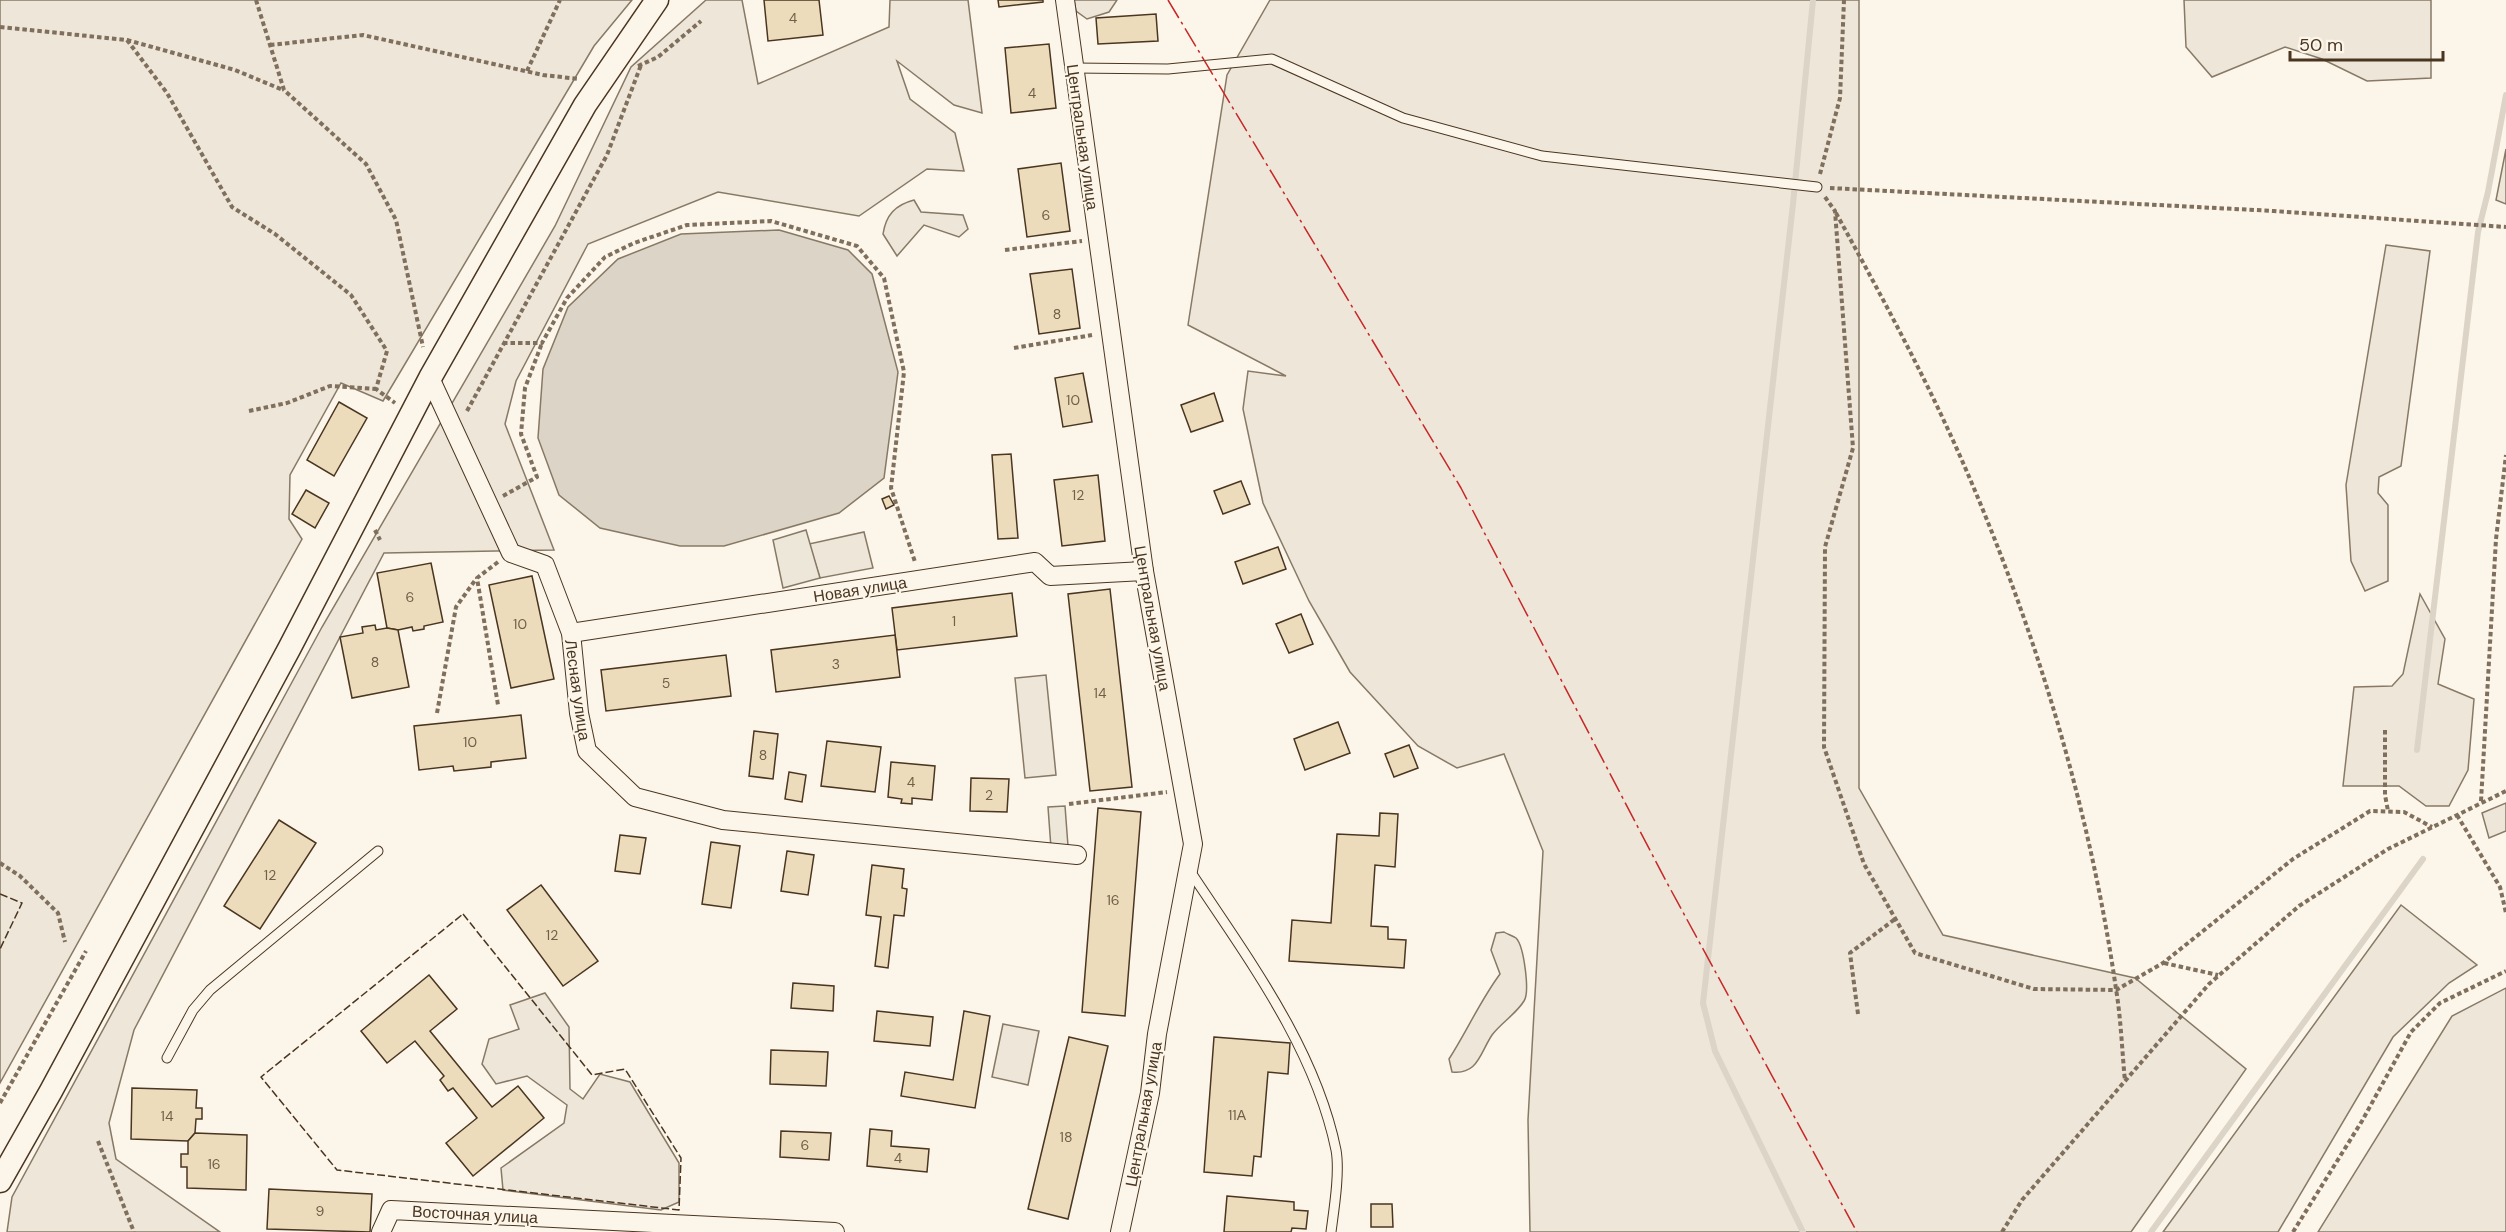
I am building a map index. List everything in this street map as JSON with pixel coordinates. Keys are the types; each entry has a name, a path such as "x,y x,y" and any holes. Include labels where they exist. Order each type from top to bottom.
{"street":[{"path":"0,1181 51,1091 289,649 430,378 585,105 657,0"},
{"name":"Центральная улица","path":"1065,0 1144,571 1193,844 1158,1034 1150,1093 1120,1232"},
{"path":"430,378 511,553"},
{"name":"Лесная улица","path":"511,553 546,565 571,633 579,713 587,751 635,797 723,820 1077,855"},
{"name":"Новая улица","path":"571,633 1035,562 1050,576 1144,571"},
{"name":"Восточная улица","path":"381,1232 391,1210 690,1228 835,1232"}],"lane":[{"path":"1074,68 1168,69 1272,59 1403,118 1542,156 1817,187"},
{"path":"167,1058 193,1010 210,990 378,851"},
{"path":"1189,870 1266,987 1310,1068 1336,1151 1331,1232"}],"path":[{"path":"256,0 284,90"},
{"path":"527,72 561,0"},
{"path":"1817,187 1840,98 1844,0"},
{"path":"270,45 363,35 527,72 602,81 657,57 701,21"},
{"path":"0,27 127,40 235,70 284,90 366,164 396,220 430,378"},
{"path":"127,40 167,93 232,207 275,234 351,295 387,351 376,389"},
{"path":"455,433 608,154 641,64"},
{"path":"1817,187 1835,211 1886,304 1963,464 2011,581 2049,694 2090,846 2116,990 2125,1081"},
{"path":"1817,187 2274,211 2506,227"},
{"path":"1835,211 1853,448 1825,547 1824,747 1864,864 1915,953 2034,988 2116,990 2163,963 2293,859 2370,811 2404,812 2432,827"},
{"path":"488,505 537,477 521,434 525,388 542,343 567,298 605,257 634,243 687,225 771,221 857,246 884,278 904,372 891,488 902,514 920,580"},
{"path":"1005,250 1098,239"},
{"path":"1014,348 1111,332"},
{"path":"503,343 542,343"},
{"path":"249,411 287,403 330,386 376,389 411,415"},
{"path":"2481,801 2496,539 2506,456"},
{"path":"437,713 456,607 477,578 511,553"},
{"path":"477,578 498,705"},
{"path":"2385,730 2385,795 2388,811"},
{"path":"1069,804 1184,790"},
{"path":"2002,1232 2022,1200 2219,976 2299,906 2388,849 2481,801 2506,791"},
{"path":"2457,815 2500,887 2506,913"},
{"path":"0,863 20,876 58,913 65,942"},
{"path":"1858,1014 1850,953 1895,919"},
{"path":"0,1103 86,951"},
{"path":"2163,963 2219,976"},
{"path":"2293,1232 2362,1121 2411,1032 2440,1003 2506,971"},
{"path":"98,1141 134,1232"}],"shaded area":[{"path":"0,0 632,0 594,46 383,401 341,383 290,475 289,519 302,539 0,1083"},
{"path":"706,0 742,0 758,84 889,27 890,0 968,0 982,113 954,105 897,61 910,99 955,133 964,171 927,169 859,216 718,192 588,244 516,381 505,424 554,550 384,553 134,1030 109,1123 116,1159 220,1232 7,1232 12,1197 322,627 555,226 631,67"},
{"path":"1074,0 1117,0 1109,12 1087,19 1076,11"},
{"path":"1270,0 1859,0 1859,788 1943,935 2135,978 2246,1069 2131,1232 1530,1232 1528,1120 1543,851 1504,754 1457,768 1418,746 1350,672 1309,601 1263,503 1243,409 1248,371 1286,376 1188,325 1227,75"},
{"path":"2184,0 2431,0 2431,78 2367,81 2322,59 2285,47 2212,77 2186,47"},
{"path":"2506,149 2506,204 2496,200"},
{"path":"914,200 921,212 963,215 968,229 959,237 924,225 897,256 883,234 884,227 892,212"},
{"path":"779,230 848,250 872,274 898,372 884,478 839,513 724,546 680,546 600,528 559,495 538,438 543,369 568,307 618,259 681,234"},
{"path":"2386,245 2430,251 2401,466 2379,477 2378,493 2388,505 2388,581 2365,591 2351,561 2346,485"},
{"path":"806,530 820,578 783,588 773,540"},
{"path":"864,532 873,568 820,578 809,544"},
{"path":"2420,594 2445,639 2438,684 2474,699 2468,770 2449,806 2426,806 2399,786 2343,786 2354,687 2392,686 2403,674"},
{"path":"1046,675 1056,775 1025,778 1015,678"},
{"path":"2506,803 2506,831 2489,838 2482,813"},
{"path":"1065,806 1068,846 1051,848 1048,807"},
{"path":"2401,905 2477,965 2449,983 2393,1037 2278,1232 2163,1232"},
{"path":"1504,932 1516,938 1519,943 1524,959 1526,996 1517,1010 1492,1035 1473,1066 1461,1072 1452,1072 1449,1059 1500,974 1491,950 1496,933"},
{"path":"2506,988 2506,1232 2318,1232 2452,1016"},
{"path":"545,993 569,1027 570,1089 583,1099 600,1074 630,1082 679,1163 679,1202 661,1210 503,1190 501,1168 564,1123 567,1105 527,1076 496,1084 482,1064 489,1039 519,1029 510,1005"},
{"path":"1003,1024 1039,1031 1028,1085 992,1077"}],"building":[{"path":"764,0 819,0 823,35 768,41"},
{"path":"998,0 1043,0 1043,2 999,7"},
{"path":"1156,14 1158,41 1098,44 1096,18"},
{"path":"1049,44 1056,108 1011,113 1005,48"},
{"path":"1061,163 1070,231 1027,237 1018,169"},
{"path":"1072,269 1080,328 1039,334 1030,274"},
{"path":"1083,373 1092,422 1063,427 1055,378"},
{"path":"1214,393 1223,421 1191,432 1181,405"},
{"path":"339,402 367,418 334,476 307,460"},
{"path":"1011,454 1018,538 998,539 992,455"},
{"path":"1098,475 1105,541 1062,546 1054,480"},
{"path":"1241,481 1250,504 1223,514 1214,491"},
{"path":"306,490 329,503 315,528 292,514"},
{"path":"889,496 894,505 886,509 882,499"},
{"path":"1278,547 1286,569 1243,584 1235,562"},
{"path":"431,563 443,622 413,631 412,627 398,630 387,628 377,573"},
{"path":"532,576 554,679 511,688 489,585"},
{"path":"1110,589 1132,787 1090,791 1068,594"},
{"path":"1012,593 1017,636 897,650 892,608"},
{"path":"1301,614 1313,644 1289,653 1276,624"},
{"path":"375,625 376,630 387,628 398,630 409,687 352,698 340,637 363,633 362,627"},
{"path":"895,635 900,677 776,692 771,650"},
{"path":"726,655 731,696 606,711 601,670"},
{"path":"521,715 526,758 491,762 491,767 454,771 453,766 419,770 414,726"},
{"path":"1338,722 1350,753 1305,770 1294,739"},
{"path":"754,731 778,734 773,779 749,776"},
{"path":"827,741 881,747 875,792 821,786"},
{"path":"1409,745 1418,768 1394,777 1385,754"},
{"path":"891,762 935,766 932,800 912,798 912,804 901,803 902,799 888,797"},
{"path":"789,772 806,775 802,802 785,799"},
{"path":"971,778 1009,779 1007,812 970,811"},
{"path":"1098,808 1141,812 1125,1016 1082,1012"},
{"path":"1380,813 1398,814 1395,867 1375,865 1371,926 1388,927 1388,939 1406,940 1404,968 1289,961 1292,920 1331,923 1337,834 1379,836"},
{"path":"279,820 316,843 260,929 224,906"},
{"path":"620,835 646,838 640,874 615,871"},
{"path":"711,842 740,846 731,908 702,904"},
{"path":"787,851 814,855 808,895 781,891"},
{"path":"872,865 904,869 902,888 907,889 904,916 894,915 888,968 875,966 881,917 866,915"},
{"path":"541,885 598,961 563,986 507,910"},
{"path":"429,975 457,1009 430,1031 492,1107 518,1086 544,1118 473,1176 446,1143 477,1118 453,1088 448,1091 440,1080 444,1076 415,1041 387,1063 361,1031"},
{"path":"793,983 834,986 833,1011 791,1008"},
{"path":"877,1011 933,1017 930,1046 874,1041"},
{"path":"964,1011 990,1016 975,1108 901,1096 905,1072 953,1080"},
{"path":"1069,1037 1108,1046 1068,1219 1028,1209"},
{"path":"1214,1037 1290,1043 1288,1074 1268,1072 1261,1157 1254,1156 1252,1176 1204,1172"},
{"path":"771,1050 828,1052 826,1086 770,1084"},
{"path":"132,1088 197,1090 196,1108 202,1108 202,1119 196,1119 195,1133 188,1141 131,1139"},
{"path":"870,1129 892,1131 891,1146 929,1149 927,1172 867,1166"},
{"path":"781,1131 831,1133 829,1160 780,1157"},
{"path":"195,1133 247,1135 246,1190 187,1188 187,1167 181,1167 181,1154 188,1154 188,1141"},
{"path":"269,1189 372,1194 370,1232 267,1229"},
{"path":"1227,1196 1294,1202 1294,1210 1308,1211 1306,1229 1292,1228 1291,1232 1224,1232"},
{"path":"1371,1204 1392,1204 1393,1227 1371,1227"}],"waterway":[{"path":"1803,1232 1715,1051 1703,1003 1793,204 1813,0"},
{"path":"2417,750 2478,232 2506,95"},
{"path":"2151,1232 2423,859"}],"fence":[{"path":"0,894 22,903 0,949"},
{"path":"463,914 592,1075 625,1069 681,1158 679,1210 337,1170 261,1077 463,914"}],"power":[{"path":"1168,0 1461,488 1666,881 1857,1232"}]}
